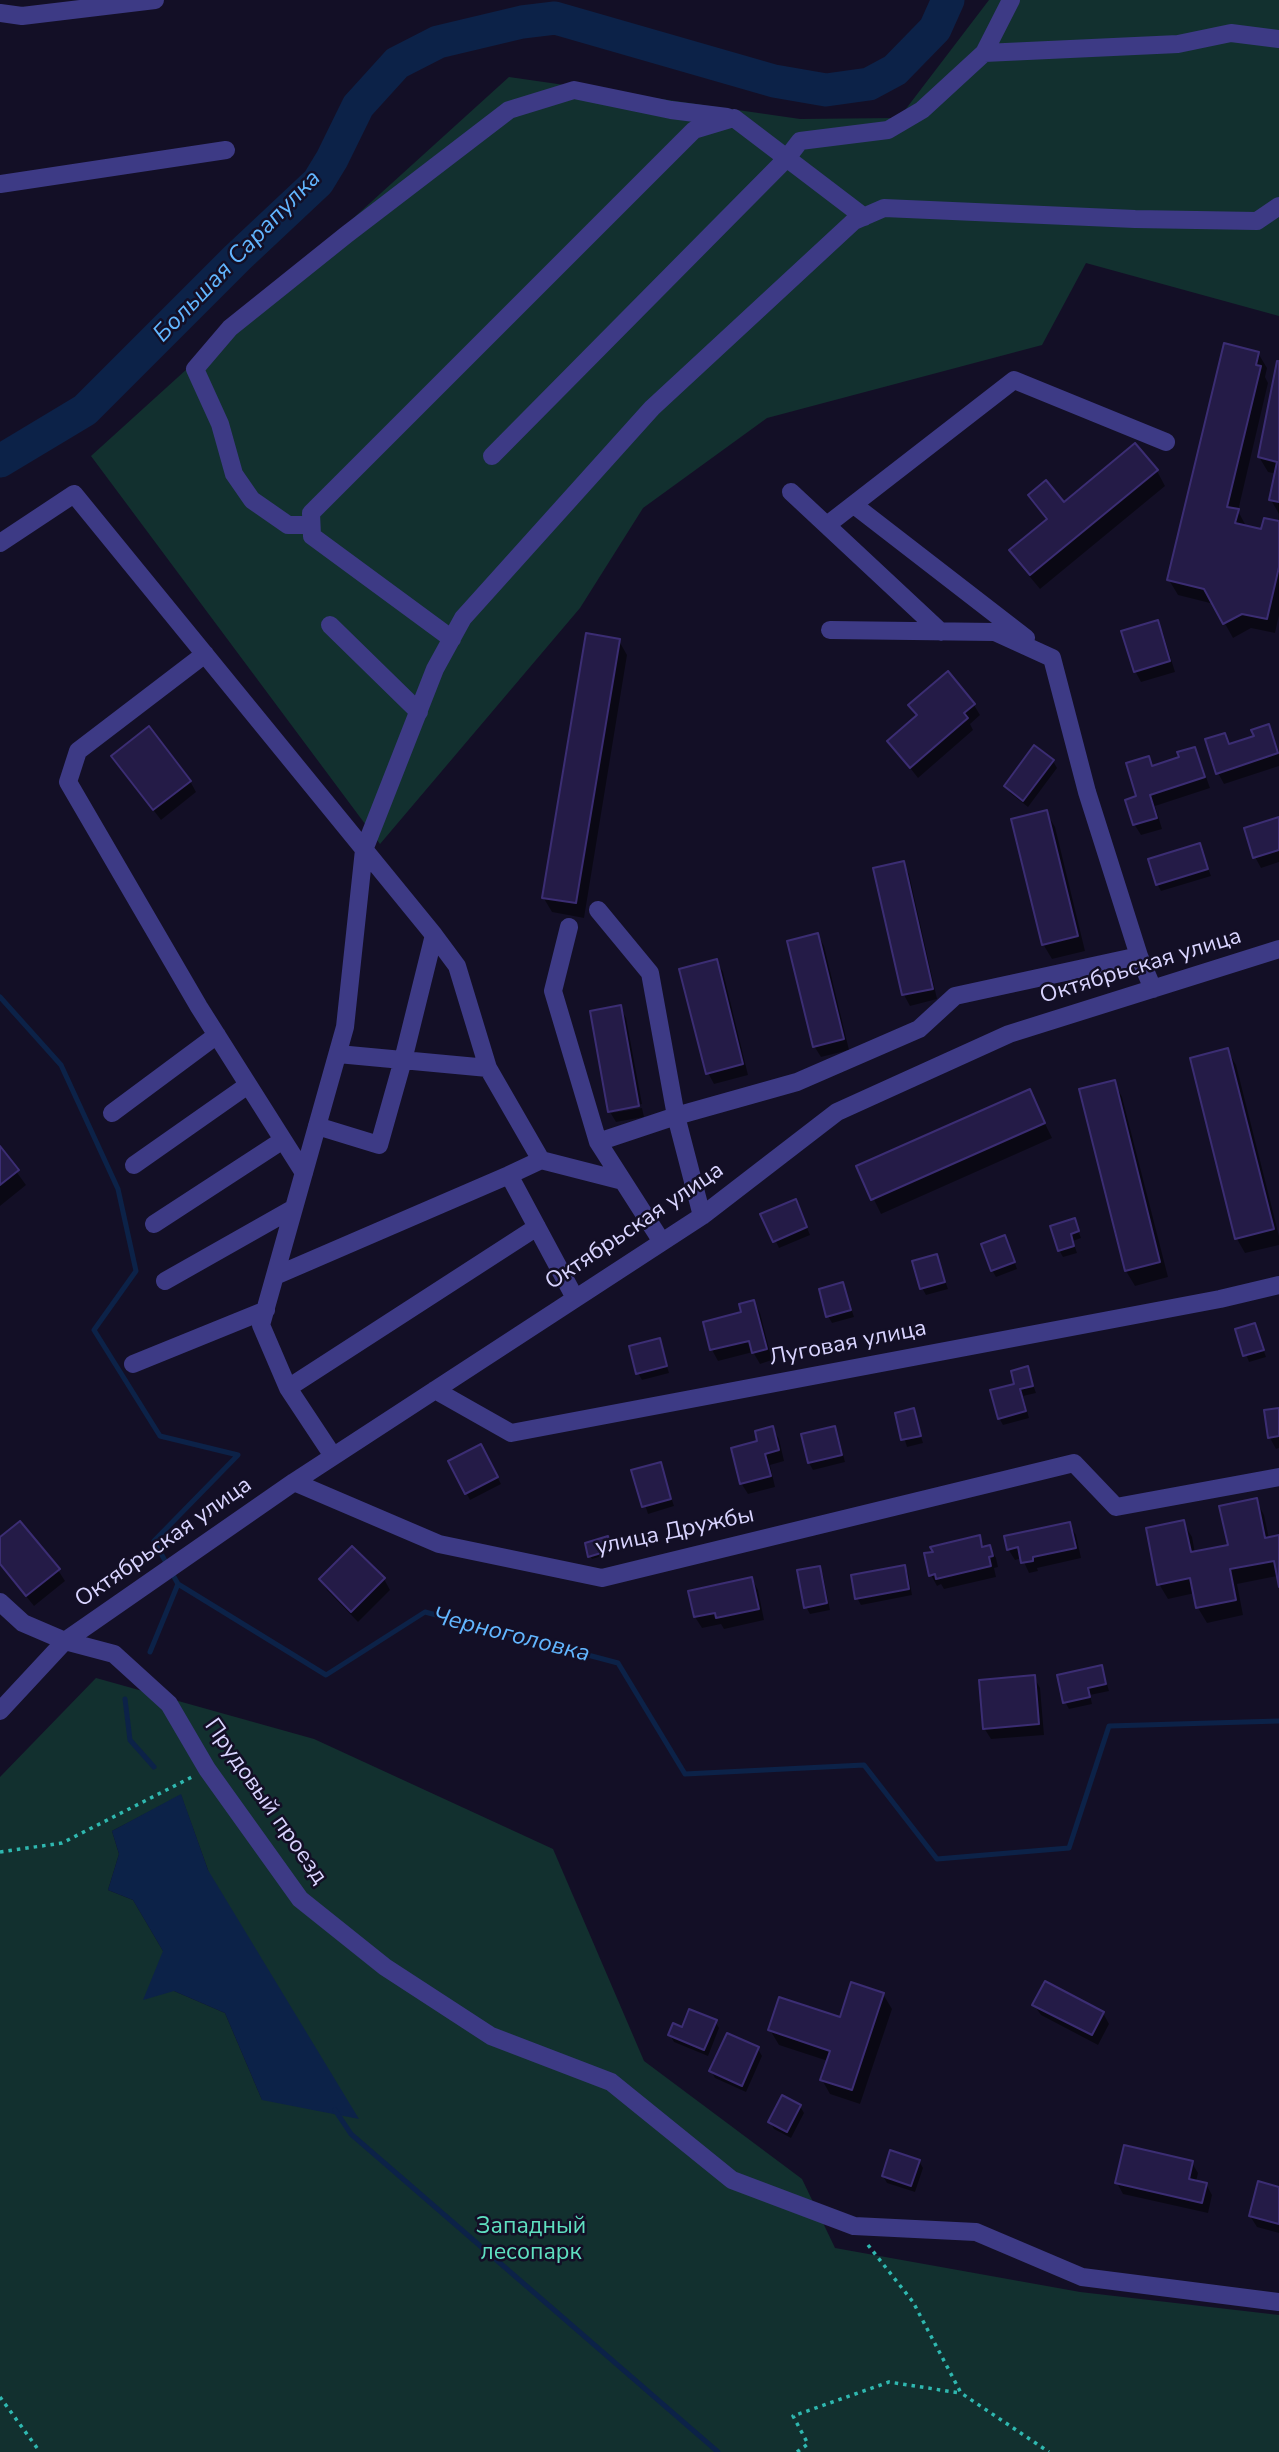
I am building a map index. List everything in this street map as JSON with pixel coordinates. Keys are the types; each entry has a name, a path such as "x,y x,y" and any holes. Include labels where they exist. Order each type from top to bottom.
{"street":[{"path":"0,13 22,16 155,0"},
{"path":"492,456 787,158 800,141 887,130 922,110 984,53 1011,0"},
{"path":"984,53 1178,44 1230,33 1279,39"},
{"path":"311,525 288,525 252,500 234,474 220,425 195,369 230,328 509,110 574,90 671,110 734,118 864,217"},
{"path":"452,639 312,536 311,513 694,130 734,118"},
{"path":"0,184 226,150"},
{"path":"333,1456 288,1388 261,1325 345,1027 364,850 435,669 463,618 652,408 853,221 884,208 1135,219 1257,220 1279,206"},
{"path":"827,525 1014,380 1166,442"},
{"path":"791,492 942,632"},
{"path":"0,543 74,494 457,966 488,1068 541,1160"},
{"path":"854,505 1052,658 1087,792 1139,956 1153,989"},
{"path":"330,625 419,712"},
{"path":"830,630 995,632 1052,658"},
{"path":"205,654 78,751 68,782 217,1035 304,1173"},
{"path":"598,910 650,973 676,1116 702,1216"},
{"path":"569,927 553,991 598,1142 662,1242"},
{"path":"317,1126 379,1145 434,935"},
{"name":"Октябрьская улица","path":"0,1711 65,1641 294,1482 702,1216 837,1112 1009,1034 1279,949"},
{"path":"598,1142 810,1077 919,1029 955,996 1139,956"},
{"path":"112,1113 217,1035"},
{"path":"338,1054 488,1068"},
{"path":"134,1165 248,1085"},
{"path":"153,1224 283,1140"},
{"path":"275,1276 541,1160 623,1181"},
{"path":"509,1175 575,1298"},
{"path":"165,1281 295,1208"},
{"path":"288,1388 537,1227"},
{"name":"Луговая улица","path":"435,1390 511,1433 1279,1285"},
{"path":"133,1364 266,1310"},
{"name":"улица Дружбы","path":"294,1482 439,1544 602,1578 1074,1463 1116,1507 1279,1477"},
{"name":"Прудовый проезд","path":"0,1602 23,1623 65,1641 114,1654 169,1704 207,1769 300,1899 385,1967 491,2036 611,2082 732,2180 854,2226 976,2232 1082,2277 1279,2302"}],"path":[{"path":"0,1852 62,1843 207,1769"},
{"path":"854,2226 914,2302 961,2393"},
{"path":"797,2452 808,2444 793,2416 889,2382 961,2393 1049,2452"},
{"path":"0,2397 40,2452"}],"green space":[{"path":"989,0 1279,0 1279,316 1086,263 1042,345 767,418 643,508 580,608 380,844 91,456 509,77 800,119 899,118"},
{"name":"Западный лесопарк","path":"96,1678 314,1739 553,1849 644,2061 802,2179 835,2248 1080,2292 1279,2315 1279,2452 0,2452 0,1777","holes":["181,1795 208,1870 262,2100 225,2013 174,1991 163,1951 133,1900 108,1890 119,1854 112,1831"]}],"water":[{"path":"181,1794 208,1870 359,2119 262,2100 225,2013 174,1991 143,2000 163,1951 133,1900 108,1890 119,1854 112,1831"}],"building":[{"path":"1224,343 1259,352 1256,365 1261,366 1227,507 1239,509 1235,523 1261,529 1264,518 1279,521 1279,567 1267,619 1242,614 1223,624 1204,589 1167,580"},
{"path":"1277,361 1279,502 1269,500 1277,462 1258,457"},
{"path":"1135,443 1158,470 1030,575 1009,550 1047,519 1028,495 1046,480 1064,502"},
{"path":"1158,620 1170,661 1134,672 1121,631"},
{"path":"586,633 620,639 576,903 542,898"},
{"path":"948,671 975,704 964,713 968,718 910,768 887,741 917,715 908,705"},
{"path":"1269,724 1278,753 1216,774 1205,739 1225,733 1229,744 1254,736 1251,730"},
{"path":"149,726 191,781 153,810 111,756"},
{"path":"1034,745 1054,760 1023,801 1004,786"},
{"path":"1195,747 1205,777 1150,795 1157,818 1133,825 1125,800 1136,796 1126,763 1149,756 1152,766 1179,757 1177,752"},
{"path":"1047,810 1078,936 1042,945 1011,819"},
{"path":"1279,817 1279,850 1253,858 1244,828"},
{"path":"1200,843 1208,869 1156,885 1148,859"},
{"path":"904,861 933,989 902,995 873,868"},
{"path":"818,933 844,1039 813,1047 787,941"},
{"path":"717,959 743,1064 706,1074 679,969"},
{"path":"621,1005 639,1106 608,1112 590,1011"},
{"path":"1228,1048 1274,1229 1235,1239 1190,1058"},
{"path":"1115,1080 1160,1262 1125,1271 1079,1089"},
{"path":"1030,1089 1045,1123 871,1200 856,1166"},
{"path":"0,1146 19,1170 0,1185"},
{"path":"796,1199 807,1227 773,1242 760,1214"},
{"path":"1075,1218 1079,1231 1071,1234 1074,1246 1058,1251 1050,1226"},
{"path":"1005,1235 1015,1262 991,1271 981,1244"},
{"path":"937,1254 945,1282 920,1289 912,1261"},
{"path":"843,1282 851,1310 826,1317 819,1289"},
{"path":"754,1300 767,1349 752,1353 749,1341 710,1350 703,1322 741,1312 739,1304"},
{"path":"1255,1323 1264,1350 1243,1356 1235,1329"},
{"path":"660,1338 667,1366 636,1374 629,1346"},
{"path":"1028,1366 1033,1386 1020,1389 1026,1411 998,1419 990,1390 1014,1384 1011,1371"},
{"path":"914,1408 921,1436 901,1440 895,1413"},
{"path":"1279,1408 1279,1436 1268,1438 1264,1410"},
{"path":"773,1426 779,1450 765,1454 771,1476 740,1484 731,1448 757,1441 755,1431"},
{"path":"835,1426 842,1455 808,1463 801,1434"},
{"path":"481,1444 498,1477 465,1494 448,1461"},
{"path":"661,1462 671,1499 642,1507 631,1470"},
{"path":"1257,1498 1265,1538 1279,1535 1279,1587 1274,1561 1230,1569 1236,1600 1196,1608 1190,1578 1157,1585 1146,1528 1184,1520 1191,1552 1228,1545 1219,1506"},
{"path":"20,1521 60,1569 26,1596 0,1564 0,1537"},
{"path":"1070,1522 1076,1548 1033,1557 1033,1561 1021,1563 1018,1547 1007,1550 1004,1536"},
{"path":"980,1535 982,1547 990,1545 993,1556 989,1557 991,1566 936,1579 935,1574 929,1576 924,1553 933,1552 930,1547"},
{"path":"608,1536 611,1550 588,1557 585,1543"},
{"path":"352,1546 385,1578 351,1612 319,1579"},
{"path":"905,1565 909,1589 855,1599 851,1575"},
{"path":"820,1566 827,1603 804,1608 797,1570"},
{"path":"752,1577 759,1609 716,1618 715,1613 694,1617 688,1591"},
{"path":"1102,1665 1106,1684 1088,1688 1090,1697 1063,1703 1057,1675"},
{"path":"1035,1675 1039,1724 983,1729 979,1680"},
{"path":"1045,1981 1104,2012 1092,2035 1032,2005"},
{"path":"851,1982 884,1993 852,2090 820,2080 830,2051 768,2030 779,1997 840,2017"},
{"path":"689,2009 717,2020 704,2050 668,2035 673,2023 682,2027"},
{"path":"727,2033 759,2047 742,2086 709,2071"},
{"path":"782,2095 801,2105 787,2132 768,2122"},
{"path":"1124,2145 1193,2161 1189,2179 1207,2183 1202,2203 1115,2183"},
{"path":"890,2150 920,2160 911,2186 882,2176"},
{"path":"1258,2181 1279,2187 1279,2224 1249,2216"}],"waterway":[{"name":"Большая Сарапулка","path":"0,461 85,410 237,258 318,182 358,106 397,63 438,42 522,22 555,18 774,81 826,90 869,84 895,70 935,29 948,0"},
{"name":"Черноголовка","path":"0,997 61,1065 118,1189 136,1271 94,1330 160,1436 238,1455 154,1541 178,1584 326,1675 425,1612 618,1663 685,1774 864,1765 937,1859 1069,1848 1109,1726 1279,1721"},
{"path":"150,1652 178,1584"},
{"path":"125,1699 130,1740 154,1767"},
{"path":"335,2110 351,2134 718,2452"}]}
